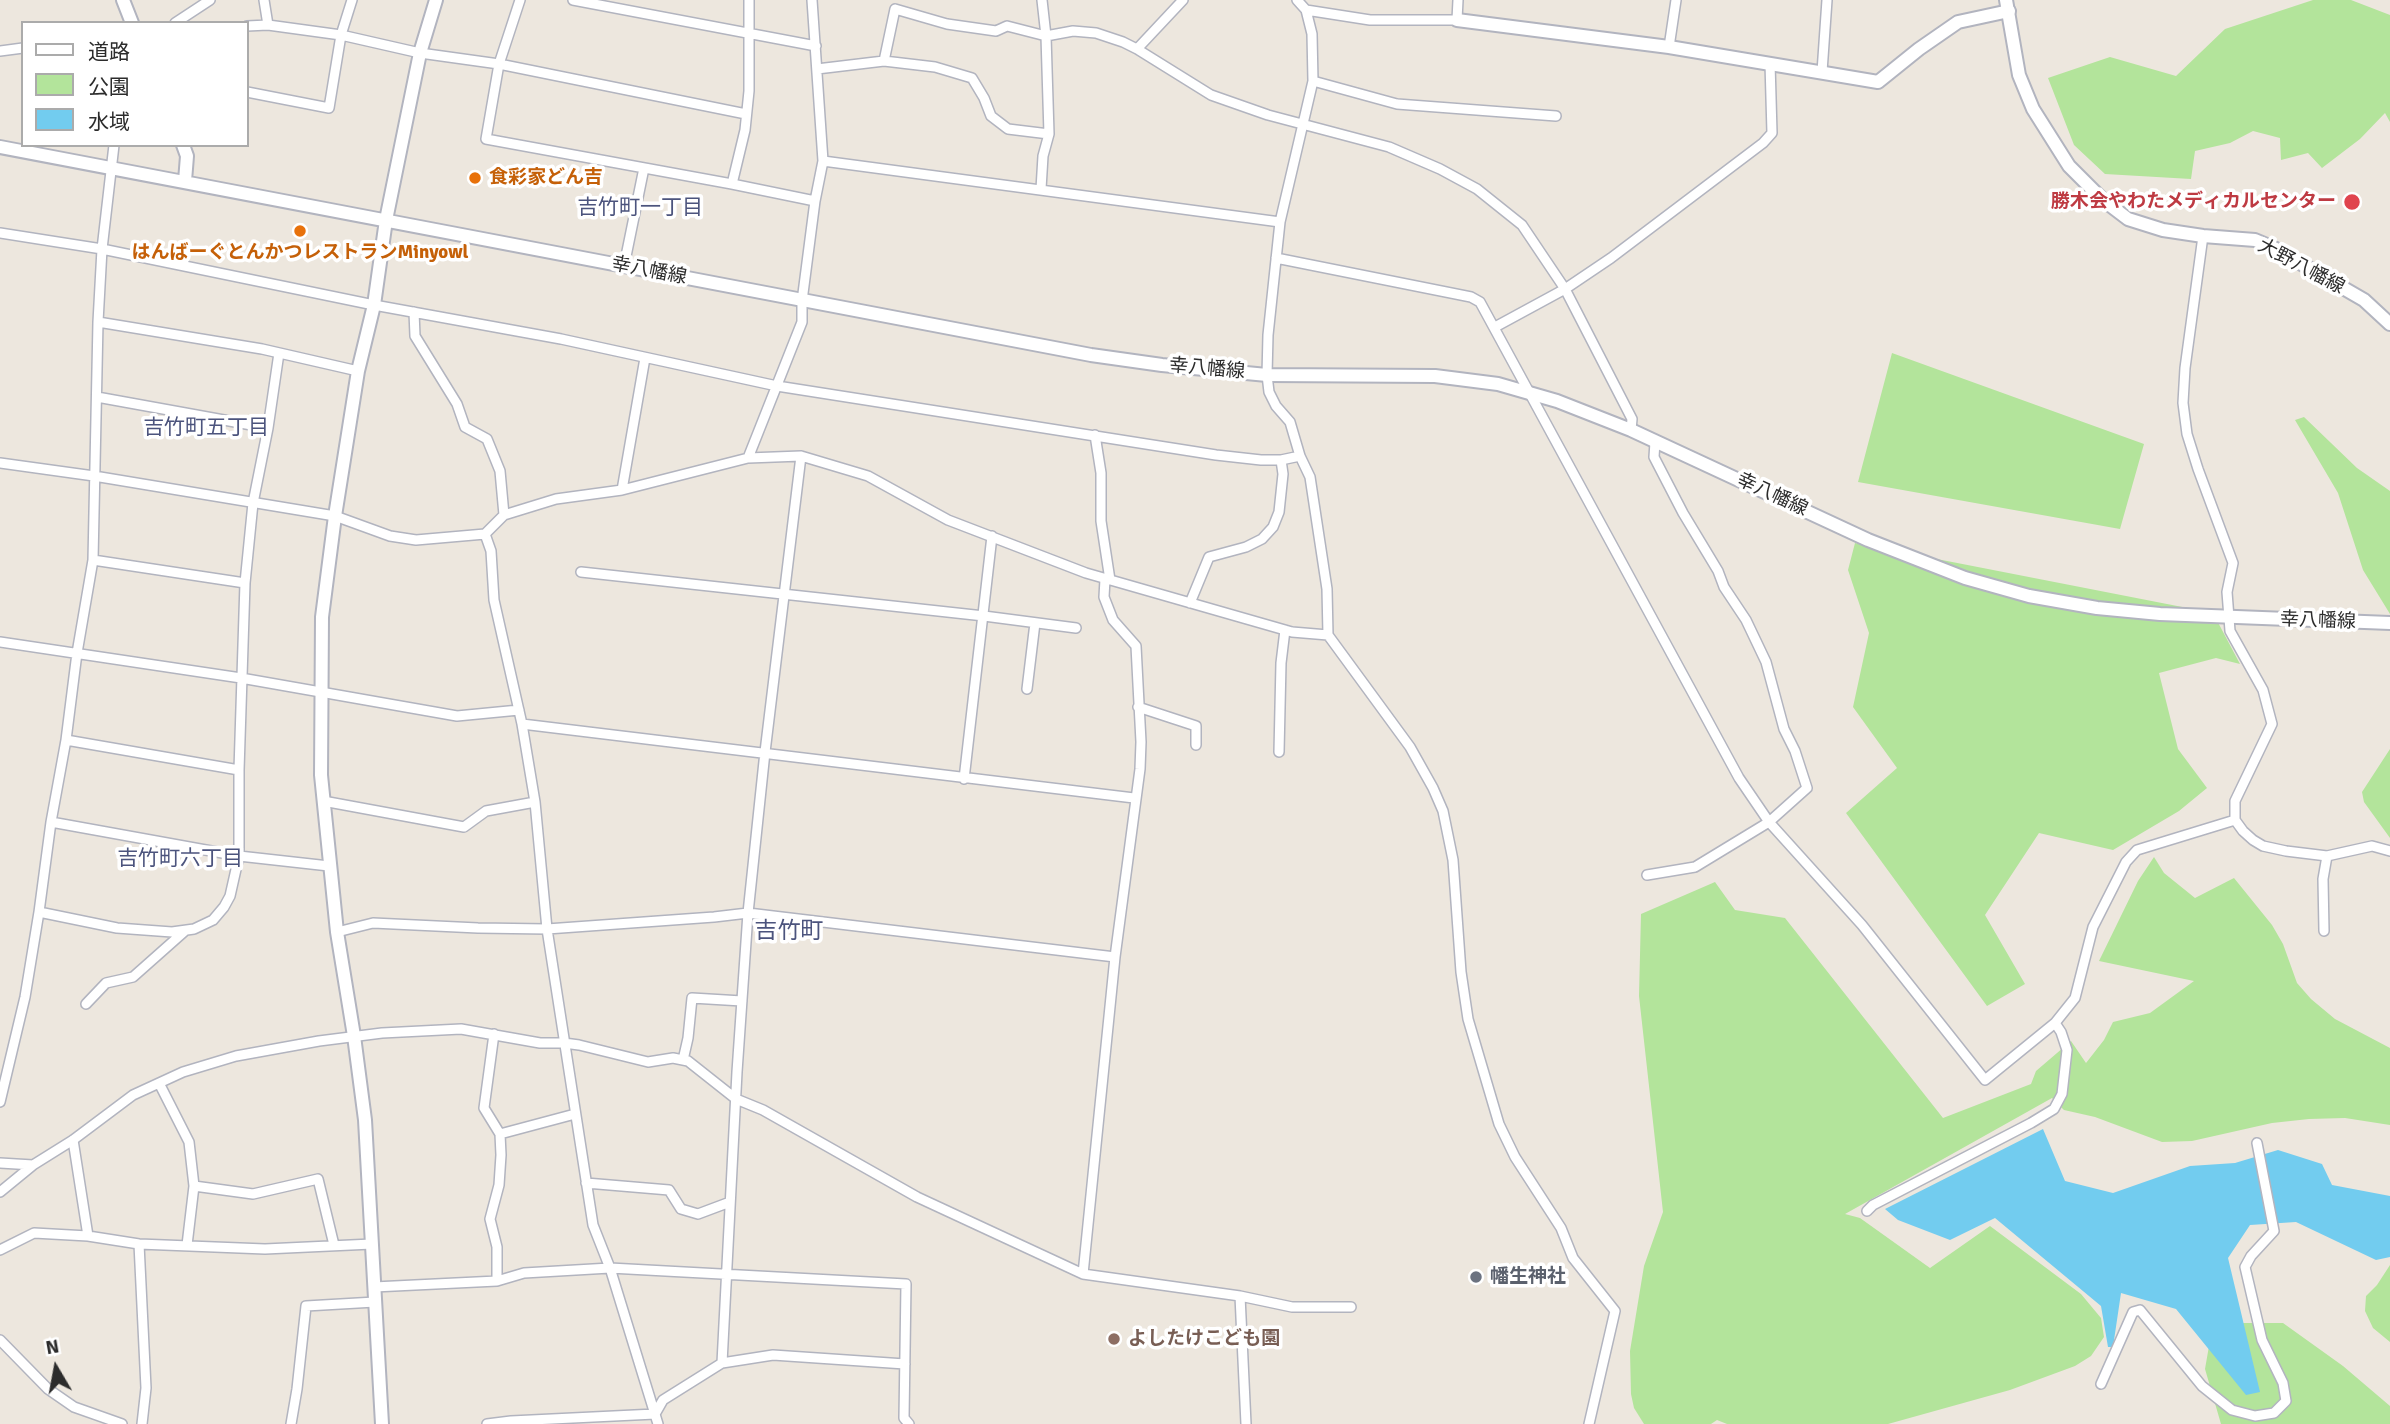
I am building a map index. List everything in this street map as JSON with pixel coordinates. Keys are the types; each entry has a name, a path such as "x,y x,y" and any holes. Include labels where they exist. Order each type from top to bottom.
{"street":[{"path":"123,0 131,21"},
{"path":"178,21 210,0"},
{"path":"264,0 268,25"},
{"path":"248,92 329,108 341,35 352,0"},
{"path":"382,1424 365,1120 337,932 323,801 320,692 322,617 358,371 374,305 386,220 421,53 436,0"},
{"path":"520,0 499,64 486,139 815,201"},
{"path":"573,0 816,46"},
{"path":"732,184 745,130 749,91 749,0"},
{"path":"748,458 802,322 802,301 815,201 823,161 812,0"},
{"path":"1041,189 1043,156 1049,134 1046,36 1042,0"},
{"path":"1137,49 1184,0"},
{"path":"1297,0 1306,10 1312,34 1313,80 1280,222 1268,335 1269,392 1276,406 1290,422 1300,456 1310,477 1326,589 1328,635 1410,747 1443,811 1453,860 1461,972 1468,1019 1499,1124 1515,1157 1561,1228 1573,1258 1615,1311 1589,1424"},
{"path":"1457,20 1458,0"},
{"path":"1669,47 1676,0"},
{"path":"1822,72 1828,0"},
{"path":"884,61 896,4 947,24 996,31 1007,26 1046,36 1073,30 1096,33 1137,49 1211,95 1268,115 1389,147 1440,169 1477,189 1522,225 1565,289 1632,419 1631,430"},
{"path":"1306,10 1370,20 1457,20 1669,47 1878,82 1958,22 2008,6"},
{"name":"大野八幡線","path":"2008,6 2019,75 2034,109 2069,166 2103,200 2128,219 2163,230 2255,240 2274,248 2364,300 2390,324"},
{"path":"248,26 268,25 341,35 421,53 499,64 746,114"},
{"path":"0,51 21,48"},
{"path":"817,69 884,61 935,67 972,78 984,97 991,116 1008,129 1049,134"},
{"path":"1495,327 1565,289 1611,258 1763,144 1772,133 1770,63"},
{"path":"1313,80 1396,104 1556,116"},
{"name":"幸八幡線","path":"0,147 1091,355 1267,375 1435,376 1498,384 1557,401 1631,430 1868,540 1965,578 2029,596 2097,608 2227,618 2390,623"},
{"path":"0,1102 25,997 93,560 98,322 102,249 114,147"},
{"path":"184,147 187,156 185,181"},
{"path":"823,161 1280,222"},
{"path":"624,266 644,168"},
{"path":"0,233 102,249 374,305 561,339 777,386 1203,453 1281,460 1300,456"},
{"path":"2203,236 2185,368 2183,403 2187,433 2233,563 2227,592 2230,631 2263,690 2272,724 2235,801 2235,820 2243,831 2263,846 2327,856 2372,846 2390,851"},
{"path":"1276,258 1471,297 1480,303 1739,778 1769,822 1863,925 1985,1080 2055,1023 2075,998 2094,927 2126,862 2137,850 2235,820"},
{"path":"414,312 415,336 457,404 465,427 487,439 500,471 504,515"},
{"path":"98,322 262,349 358,371"},
{"path":"39,912 117,928 172,932 194,929 213,920 225,907 230,896 239,856 245,583 253,503 279,353"},
{"path":"622,490 645,358"},
{"path":"97,397 268,428"},
{"path":"1083,1274 1115,957 1134,798 1140,769 1141,742 1136,646 1114,620 1104,597 1108,579 1101,521 1102,487 1095,435"},
{"path":"1647,875 1695,867 1769,822 1807,788 1795,751 1784,729 1766,662 1746,620 1724,587 1718,571 1683,513 1654,457 1655,442"},
{"path":"0,463 335,516 390,536 416,540 485,534 504,515 556,499 622,490 748,458 801,456 868,476 948,520 1108,579 1285,630 1328,635"},
{"path":"722,1363 748,913 801,456"},
{"path":"1190,603 1209,557 1262,540 1273,527 1279,512 1283,474 1281,460"},
{"path":"485,534 491,551 494,600 522,724 535,802 547,929 593,1225 610,1268 656,1419"},
{"path":"964,779 992,536"},
{"path":"93,560 245,583"},
{"path":"581,572 1076,628"},
{"path":"1027,689 1035,623"},
{"path":"1279,752 1281,663 1285,630"},
{"path":"0,642 241,678 457,716 519,710"},
{"path":"1138,707 1196,726 1196,745"},
{"path":"522,724 1134,798"},
{"path":"66,740 239,770"},
{"path":"323,801 464,827 486,811 535,802"},
{"path":"51,822 239,856 329,866"},
{"path":"2324,931 2323,879 2327,856"},
{"path":"337,932 373,923 547,929 748,913 1115,957"},
{"path":"86,1004 106,983 133,977 186,930"},
{"path":"682,1060 688,1038 692,998 742,1001"},
{"path":"1867,1211 1873,1205 1961,1157 2054,1109 2062,1094 2067,1050 2055,1023"},
{"path":"0,1192 33,1165 73,1140 133,1095 183,1072 236,1056 354,1036 461,1029 540,1043 564,1043 648,1062 673,1058 688,1061 736,1098 763,1110 917,1197 1083,1274 1240,1296 1292,1307 1351,1307"},
{"path":"494,1034 484,1108 500,1134 499,1185 491,1219 497,1247 498,1281"},
{"path":"159,1083 189,1142 194,1186 187,1245"},
{"path":"500,1134 575,1114"},
{"path":"73,1140 88,1236"},
{"path":"2101,1384 2133,1312 2140,1310 2202,1386 2232,1410 2255,1416 2274,1413 2286,1401 2283,1384 2262,1340 2245,1267 2251,1256 2274,1231 2258,1147"},
{"path":"0,1163 33,1165"},
{"path":"194,1186 253,1194 318,1179 334,1245"},
{"path":"586,1183 669,1190 681,1209 698,1214 730,1202"},
{"path":"0,1250 34,1233 88,1236 139,1244 265,1249 372,1244"},
{"path":"139,1244 146,1388 142,1424"},
{"path":"374,1287 498,1281 524,1273 610,1268 906,1284 906,1422"},
{"path":"1240,1296 1246,1424"},
{"path":"291,1424 306,1306 375,1302"},
{"path":"0,1340 48,1389 74,1407 122,1424"},
{"path":"656,1419 663,1400 722,1363 773,1355 905,1364"},
{"path":"487,1424 511,1421 656,1419"}],"green space":[{"path":"2313,0 2351,0 2390,15 2390,122 2385,113 2360,139 2322,168 2308,153 2281,160 2280,138 2253,131 2230,143 2195,151 2191,179 2105,174 2074,145 2048,78 2110,57 2176,76 2225,29"},
{"path":"1892,353 2144,444 2120,529 1858,482"},
{"path":"2304,417 2357,468 2390,491 2390,614 2363,570 2338,493 2295,420"},
{"path":"1855,543 2213,613 2240,664 2216,658 2159,673 2178,749 2207,788 2179,811 2113,850 2039,833 1985,915 2025,984 1987,1006 1846,813 1897,768 1853,707 1869,633 1848,570"},
{"path":"2390,749 2390,838 2364,802 2362,792"},
{"path":"2154,857 2164,873 2195,898 2234,878 2272,925 2283,944 2297,983 2311,999 2335,1019 2390,1048 2390,1125 2345,1118 2309,1119 2272,1123 2192,1141 2162,1142 2095,1117 2064,1110 2052,1098 1845,1214 1860,1218 1930,1268 1990,1226 2081,1294 2101,1318 2104,1337 2091,1356 2075,1366 2010,1390 1888,1424 1727,1424 1717,1420 1711,1424 1644,1424 1634,1408 1631,1394 1630,1351 1644,1266 1663,1212 1639,996 1641,914 1715,882 1735,910 1785,918 1943,1118 2031,1084 2036,1071 2071,1041 2086,1063 2104,1040 2113,1022 2150,1013 2194,981 2099,961 2138,881"},
{"path":"2390,1265 2390,1342 2373,1328 2365,1311 2366,1296"},
{"path":"2231,1323 2283,1323 2343,1366 2390,1406 2390,1424 2221,1424 2205,1369 2209,1346"}],"water":[{"path":"2043,1129 2065,1181 2113,1193 2190,1166 2235,1163 2278,1150 2322,1164 2332,1185 2390,1196 2390,1257 2376,1260 2296,1222 2250,1225 2228,1258 2260,1392 2246,1395 2176,1309 2121,1293 2113,1347 2108,1347 2101,1306 1995,1218 1950,1240 1898,1220 1885,1209"}],"place":[{"name":"食彩家どん吉","path":"475,178"},
{"name":"勝木会やわたメディカルセンター","path":"2352,202"},
{"name":"はんばーぐとんかつレストランMinyowl","path":"300,231"},
{"name":"幡生神社","path":"1476,1277"},
{"name":"よしたけこども園","path":"1114,1339"}],"district":[{"name":"吉竹町一丁目","path":"640,208"},
{"name":"吉竹町五丁目","path":"206,428"},
{"name":"吉竹町六丁目","path":"180,859"},
{"name":"吉竹町","path":"789,932"}]}
